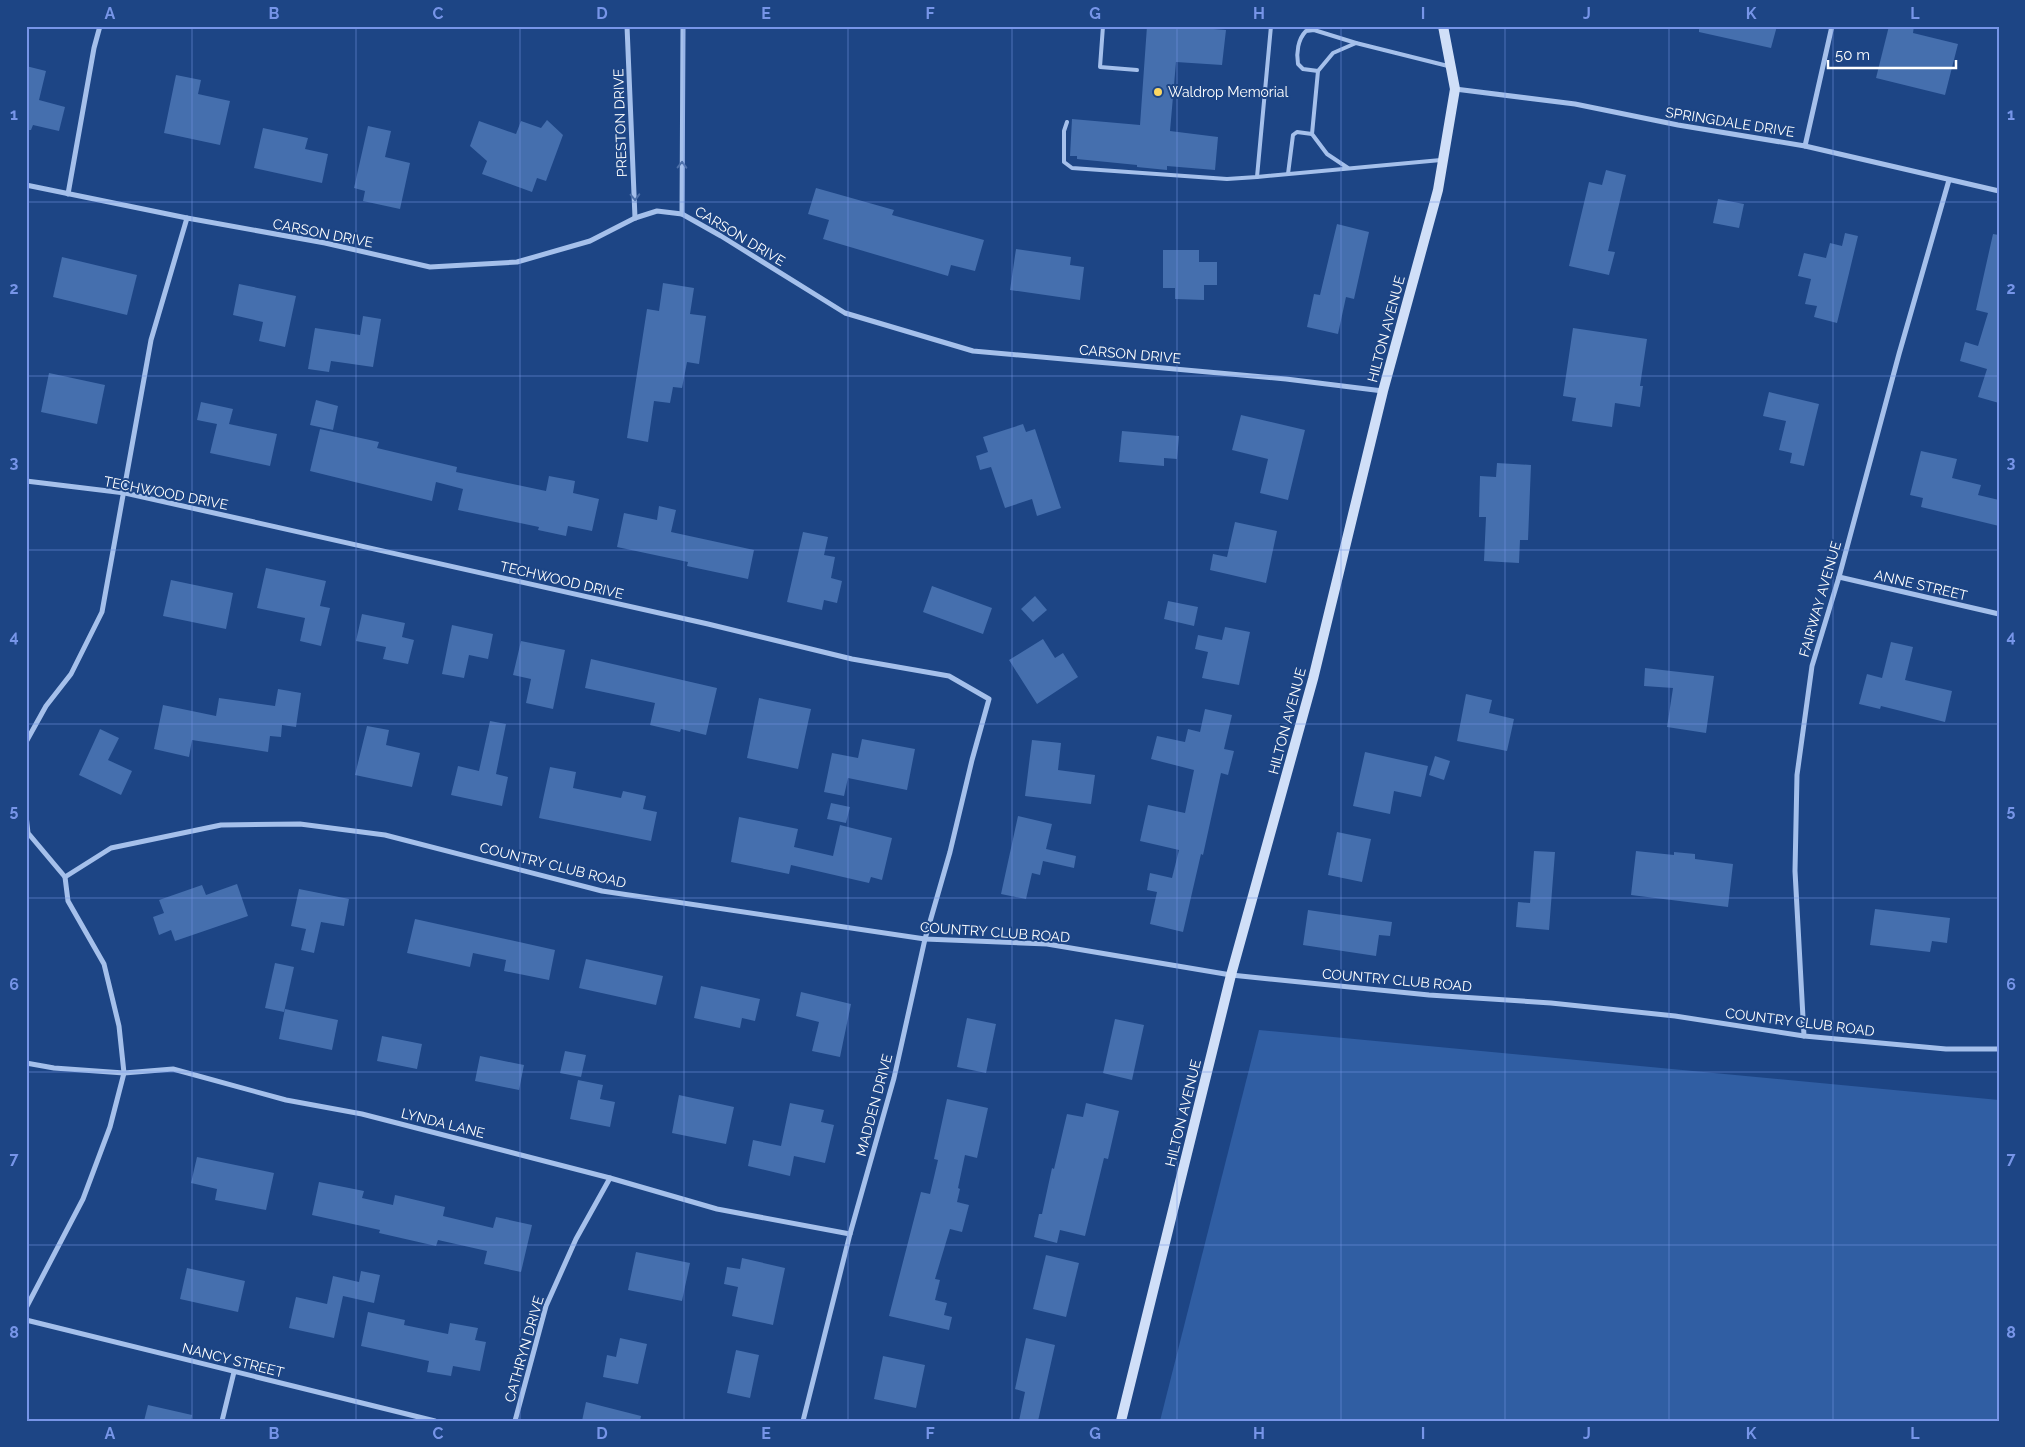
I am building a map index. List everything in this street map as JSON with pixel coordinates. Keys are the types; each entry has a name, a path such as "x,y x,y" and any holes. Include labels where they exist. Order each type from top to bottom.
{"street":[{"path":"68,194 94,48 100,26"},
{"name":"PRESTON DRIVE","path":"628,26 635,218"},
{"path":"682,214 683,26"},
{"name":"HILTON AVENUE","path":"1121,1421 1231,975 1313,679 1383,391 1438,190 1455,89 1443,26"},
{"path":"1805,146 1832,26"},
{"name":"SPRINGDALE DRIVE","path":"1455,89 1575,104 1678,125 1805,146 1999,191"},
{"name":"FAIRWAY AVENUE","path":"1804,1036 1795,871 1797,775 1812,666 1839,577 1899,354 1949,180"},
{"name":"CARSON DRIVE","path":"26,185 325,244 430,267 517,262 590,241 635,218 657,211 682,214 845,313 973,351 1276,378 1383,391"},
{"path":"26,742 46,706 71,674 102,612 151,340 187,218"},
{"name":"TECHWOOD DRIVE","path":"26,481 124,493 708,624 852,659 949,676 990,698 964,794"},
{"name":"ANNE STREET","path":"1839,577 1999,614"},
{"name":"MADDEN DRIVE","path":"803,1421 850,1234 894,1078 925,939 950,852 964,794"},
{"path":"26,816 28,832 66,877 68,901 104,964 119,1026 124,1073 110,1127 83,1199 26,1308"},
{"name":"COUNTRY CLUB ROAD","path":"66,877 111,848 221,825 300,824 385,835 602,891 925,939 1047,944 1231,975 1429,995 1599,1008 1674,1016 1804,1036 1946,1049 1999,1049"},
{"name":"LYNDA LANE","path":"26,1063 54,1068 124,1073 174,1069 286,1100 362,1114 610,1178 717,1209 850,1234"},
{"name":"CATHRYN DRIVE","path":"515,1421 546,1306 576,1239 610,1178"},
{"name":"NANCY STREET","path":"26,1320 435,1421"},
{"path":"222,1421 234,1372"}],"lane":[{"path":"1103,26 1100,67 1136,70"},
{"path":"1257,177 1271,26"},
{"path":"1318,71 1303,69 1298,64 1300,37 1306,31 1314,30 1451,67"},
{"path":"1348,168 1327,154 1312,134 1318,71 1333,54 1356,42"},
{"path":"1067,122 1064,131 1064,162 1072,168 1226,179 1444,160"},
{"path":"1288,174 1293,135 1298,132 1312,134"}],"shaded area":[{"path":"1259,1030 1999,1100 1999,1421 1160,1421"}],"building":[{"name":"Waldrop Memorial","path":"1147,26 1226,30 1222,65 1176,62 1170,131 1218,137 1215,170 1167,166 1167,170 1077,159 1077,156 1070,156 1072,119 1140,125"},
{"path":"1699,26 1777,26 1771,48 1699,32"},
{"path":"1889,26 1914,26 1913,33 1958,44 1945,95 1876,78"},
{"path":"26,66 46,71 39,100 65,107 59,131 33,125 31,130 26,130"},
{"path":"176,75 201,80 198,94 230,101 220,145 164,133"},
{"path":"547,120 563,135 546,181 537,178 532,192 482,174 487,161 470,146 479,121 516,134 521,121 541,128"},
{"path":"368,126 391,131 385,157 410,163 400,209 363,201 365,191 354,188"},
{"path":"263,128 308,138 305,149 328,154 322,183 254,168"},
{"path":"1606,170 1626,175 1608,251 1615,252 1609,275 1569,266 1589,182 1602,185"},
{"path":"816,188 894,210 892,215 984,240 975,271 951,265 948,276 823,239 829,220 808,214"},
{"path":"1718,199 1744,204 1739,228 1713,223"},
{"path":"1337,224 1369,232 1354,299 1346,297 1338,334 1307,327 1314,294 1320,295"},
{"path":"1845,233 1858,236 1837,323 1814,317 1817,306 1805,304 1811,279 1798,276 1804,253 1826,258 1830,243 1842,246"},
{"path":"1993,234 1999,235 1999,403 1978,397 1987,369 1960,361 1965,342 1978,346 1988,313 1976,310"},
{"path":"1016,249 1071,257 1070,265 1084,267 1080,300 1010,290"},
{"path":"1163,250 1199,250 1199,262 1217,262 1217,285 1204,285 1204,300 1175,299 1175,288 1163,288"},
{"path":"62,257 137,275 127,315 53,297"},
{"path":"663,283 694,288 690,314 706,316 699,364 687,362 682,388 673,387 670,403 654,401 648,442 627,438 647,309 659,311"},
{"path":"239,284 296,296 285,347 259,341 263,322 233,315"},
{"path":"363,316 381,319 373,367 331,361 329,372 308,369 315,328 360,335"},
{"path":"1573,328 1647,339 1640,386 1643,386 1640,407 1615,403 1612,427 1572,421 1576,398 1563,396"},
{"path":"49,373 105,385 97,424 41,412"},
{"path":"1769,392 1819,404 1804,466 1790,463 1792,453 1779,450 1786,421 1763,416"},
{"path":"316,400 338,406 333,430 310,425"},
{"path":"201,402 233,409 229,424 277,434 270,466 210,453 217,424 197,420"},
{"path":"1241,415 1305,430 1288,500 1260,493 1268,459 1232,450"},
{"path":"1023,424 1026,432 1035,429 1061,508 1037,516 1032,499 1005,508 991,467 980,470 976,456 988,452 983,437"},
{"path":"320,429 379,442 377,448 457,467 456,472 546,491 549,476 575,481 573,493 599,499 592,531 568,526 566,536 538,530 539,527 458,510 463,489 436,482 432,501 310,471"},
{"path":"1122,431 1179,436 1177,459 1164,458 1164,466 1119,462"},
{"path":"1921,451 1957,459 1952,478 1981,485 1978,495 1999,500 1999,526 1921,507 1923,498 1910,495"},
{"path":"1497,463 1531,465 1528,540 1520,540 1519,563 1484,561 1486,517 1479,517 1480,476 1496,477"},
{"path":"659,506 676,510 671,532 754,550 748,579 687,566 688,562 617,547 624,513 657,520"},
{"path":"1235,522 1277,531 1266,583 1210,570 1213,554 1227,557"},
{"path":"803,532 828,537 824,555 835,557 831,578 842,581 837,603 824,600 822,610 787,602"},
{"path":"266,568 326,581 320,606 330,608 321,646 300,641 305,618 257,608"},
{"path":"171,580 233,593 226,629 163,616"},
{"path":"932,586 992,608 983,634 923,612"},
{"path":"1035,596 1047,610 1033,622 1021,609"},
{"path":"1168,601 1198,607 1194,626 1164,619"},
{"path":"362,614 405,623 402,637 414,640 408,664 383,659 386,647 356,641"},
{"path":"452,625 493,634 488,659 469,655 464,678 442,674"},
{"path":"1225,627 1250,632 1239,685 1202,678 1208,652 1195,649 1198,635 1222,640"},
{"path":"1043,639 1055,658 1063,653 1078,677 1037,704 1009,660"},
{"path":"521,641 565,650 553,709 526,703 531,679 513,675"},
{"path":"1891,642 1913,647 1905,680 1952,691 1945,722 1881,706 1880,709 1859,704 1867,674 1882,678"},
{"path":"591,659 717,688 706,735 681,729 680,732 650,725 655,703 585,688"},
{"path":"1645,668 1714,676 1706,733 1667,727 1673,688 1644,686"},
{"path":"278,689 301,693 296,727 282,725 281,737 270,736 268,752 192,740 189,757 154,749 163,705 216,716 219,698 275,706"},
{"path":"1466,694 1492,700 1489,713 1514,719 1507,751 1457,741"},
{"path":"759,698 811,709 798,769 747,758"},
{"path":"1205,709 1232,715 1224,749 1234,751 1228,775 1221,773 1203,855 1201,854 1183,932 1150,924 1157,892 1147,890 1150,873 1172,878 1179,850 1140,841 1148,805 1185,813 1194,770 1151,759 1157,736 1185,742 1188,729 1200,732"},
{"path":"490,721 506,724 496,774 508,777 502,806 451,795 458,766 479,771"},
{"path":"367,726 389,730 386,745 420,753 412,787 355,775"},
{"path":"100,729 119,738 108,760 132,771 121,795 79,775"},
{"path":"862,739 915,749 907,790 848,778 844,796 824,792 832,753 858,758"},
{"path":"1032,740 1061,743 1058,770 1095,775 1091,804 1025,796"},
{"path":"1365,752 1428,766 1421,797 1394,791 1390,814 1353,806"},
{"path":"1435,756 1450,761 1444,780 1429,775"},
{"path":"550,767 576,772 573,788 621,798 623,791 646,796 643,809 657,812 651,841 539,818"},
{"path":"831,803 850,807 846,823 827,819"},
{"path":"1018,816 1052,824 1046,849 1076,856 1074,868 1043,861 1040,875 1032,873 1026,899 1001,894"},
{"path":"739,817 798,829 794,847 833,856 840,825 892,838 882,880 871,877 869,883 791,865 789,874 731,862"},
{"path":"1337,832 1371,839 1362,882 1328,875"},
{"path":"1534,851 1555,852 1549,930 1516,927 1518,902 1530,903"},
{"path":"1636,851 1674,855 1674,852 1695,854 1695,859 1733,864 1728,907 1631,895"},
{"path":"237,884 248,916 175,941 171,930 159,935 153,917 164,913 159,900 202,885 206,895"},
{"path":"299,889 349,899 344,926 321,922 314,953 301,950 306,929 291,926"},
{"path":"1875,909 1950,918 1947,943 1932,941 1930,952 1870,945"},
{"path":"1308,910 1392,922 1390,936 1379,935 1376,956 1303,945"},
{"path":"415,919 555,950 549,980 504,971 506,960 473,953 470,967 407,953"},
{"path":"586,959 663,976 656,1005 579,988"},
{"path":"275,963 294,967 284,1012 265,1008"},
{"path":"701,986 760,999 755,1021 742,1018 740,1028 694,1018"},
{"path":"801,992 851,1004 840,1057 812,1051 819,1022 796,1016"},
{"path":"285,1009 338,1020 332,1050 279,1039"},
{"path":"967,1018 996,1024 986,1073 957,1067"},
{"path":"1115,1019 1144,1025 1132,1080 1103,1073"},
{"path":"382,1036 422,1044 417,1069 377,1061"},
{"path":"565,1051 586,1055 581,1077 560,1073"},
{"path":"480,1056 524,1065 519,1090 475,1081"},
{"path":"578,1080 603,1085 600,1099 615,1102 610,1127 570,1119"},
{"path":"679,1095 734,1107 726,1144 672,1133"},
{"path":"947,1099 988,1108 977,1158 965,1155 958,1188 960,1189 957,1202 969,1205 962,1232 950,1229 935,1279 940,1280 935,1300 947,1303 944,1315 952,1317 949,1330 889,1316 921,1192 930,1194 938,1160 934,1159"},
{"path":"790,1103 824,1110 821,1122 834,1125 825,1163 794,1156 790,1176 748,1166 753,1140 781,1146"},
{"path":"1086,1103 1119,1111 1108,1159 1104,1158 1085,1236 1060,1230 1057,1243 1034,1237 1039,1214 1042,1214 1067,1114 1083,1117"},
{"path":"197,1157 274,1173 266,1210 215,1200 217,1189 191,1183"},
{"path":"319,1182 364,1191 362,1198 393,1205 395,1195 445,1207 443,1216 493,1228 496,1217 532,1225 521,1272 484,1264 487,1251 438,1240 436,1246 379,1233 380,1230 312,1215"},
{"path":"636,1252 690,1263 682,1301 628,1290"},
{"path":"1046,1255 1079,1263 1066,1317 1033,1309"},
{"path":"742,1258 785,1268 773,1325 732,1316 738,1287 724,1284 727,1267 740,1269"},
{"path":"187,1268 245,1281 238,1312 180,1299"},
{"path":"361,1271 380,1275 374,1303 343,1296 334,1338 289,1328 296,1297 327,1304 333,1276 359,1282"},
{"path":"368,1312 405,1320 404,1325 448,1334 450,1323 478,1328 475,1340 486,1342 480,1371 453,1366 451,1376 427,1372 429,1361 361,1346"},
{"path":"620,1338 647,1344 638,1384 603,1377 607,1355 616,1357"},
{"path":"1026,1338 1055,1345 1038,1421 1019,1421 1025,1392 1015,1389"},
{"path":"736,1350 759,1355 750,1398 727,1393"},
{"path":"883,1356 925,1365 916,1408 874,1399"},
{"path":"586,1402 641,1416 640,1421 582,1421"},
{"path":"148,1405 192,1415 191,1421 144,1421"}],"place":[{"name":"Waldrop Memorial","path":"1158,92"}]}
